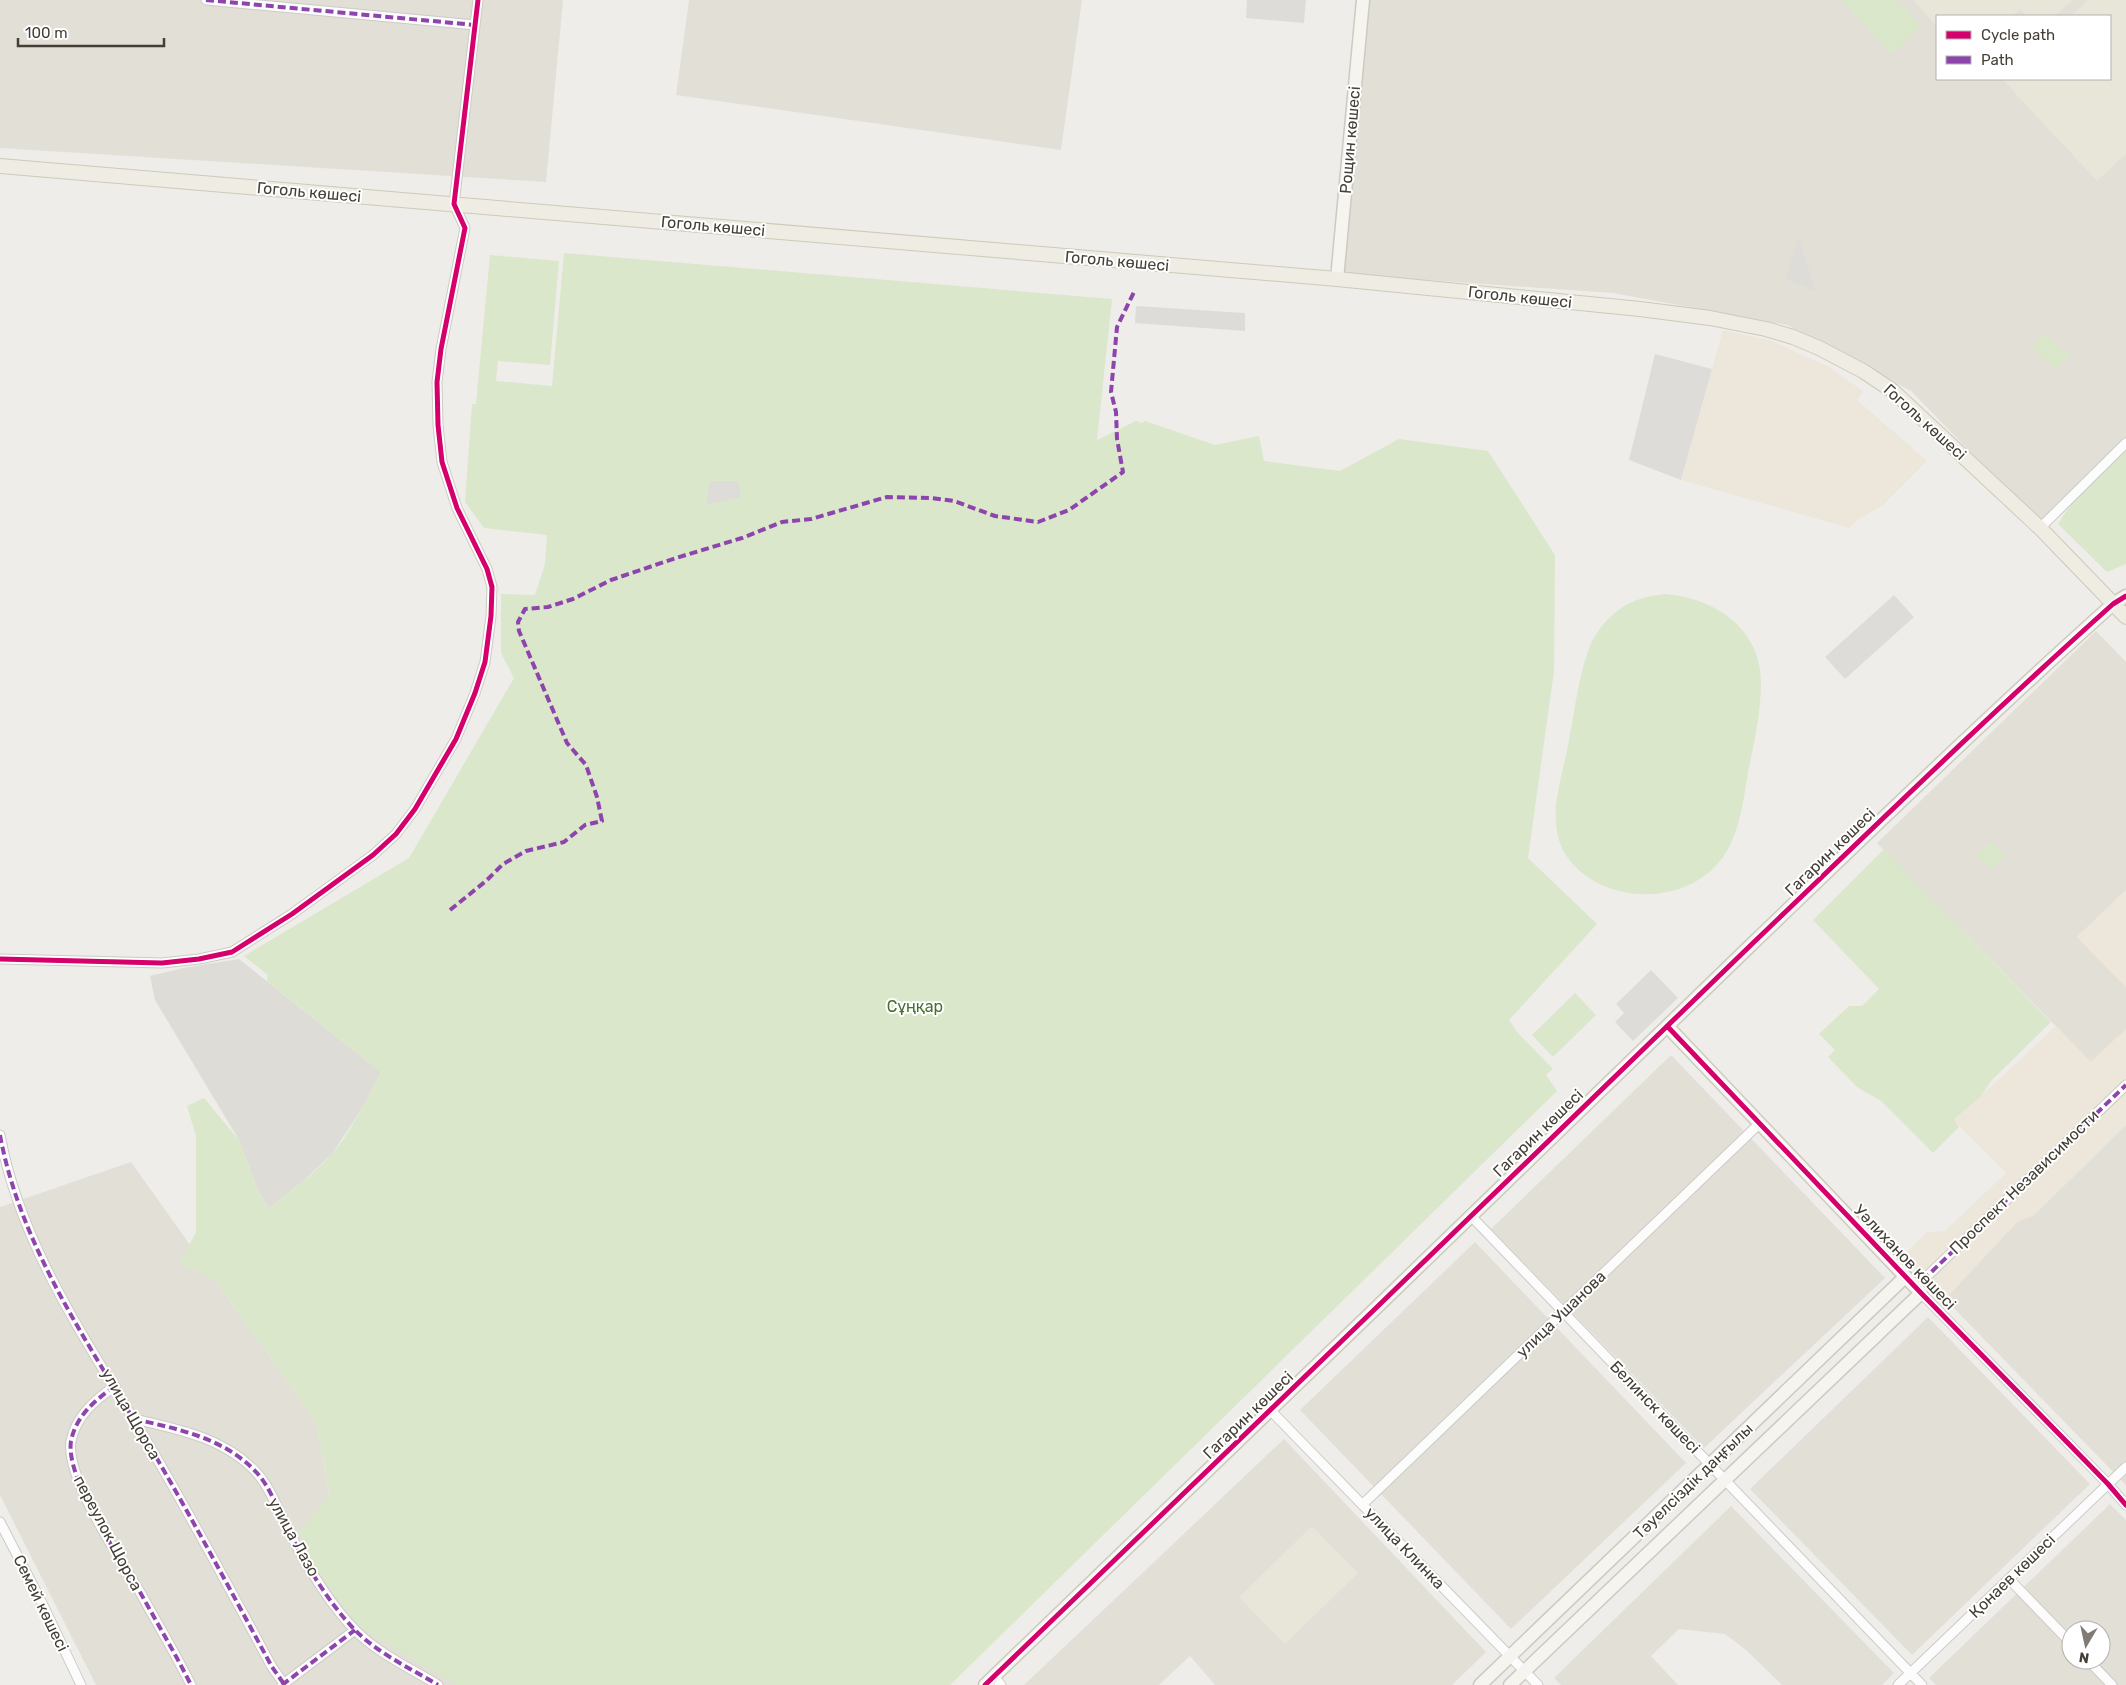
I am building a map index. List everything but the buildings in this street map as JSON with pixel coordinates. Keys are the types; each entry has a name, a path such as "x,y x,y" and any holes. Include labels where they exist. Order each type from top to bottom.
{"main road":[{"name":"Гоголь көшесі","path":"0,166 1337,279 1645,309 1710,318 1766,329 1793,337 1841,359 1893,391 2040,528 2126,618"}],"street":[{"path":"206,0 475,25"},
{"path":"0,959 162,963 199,959 232,952 292,914 373,855 396,834 415,809 456,739 475,693 485,662 491,616 492,587 487,569 457,508 442,462 438,425 437,382 441,349 465,228 454,204 478,0"},
{"name":"Рощин көшесі","path":"1337,279 1363,0"},
{"path":"2040,528 2126,443"},
{"name":"Гагарин көшесі","path":"2113,604 2126,585"},
{"name":"Гагарин көшесі","path":"993,1682 1667,1026 2032,677 2113,604 2126,596"},
{"name":"Уәлиханов көшесі","path":"1667,1026 1921,1293 2108,1484 2126,1505"},
{"name":"Проспект Независимости","path":"1923,1280 2126,1085"},
{"name":"улица Ушанова","path":"1362,1504 1760,1123"},
{"name":"улица Щорса","path":"0,1136 5,1160 40,1258 134,1419 283,1684"},
{"name":"Белинск көшесі","path":"1471,1216 1922,1685"},
{"name":"Тәуелсіздік даңғылы","path":"1480,1685 1906,1277"},
{"name":"Тәуелсіздік даңғылы","path":"1510,1685 1921,1293"},
{"name":"переулок Щорса","path":"115,1386 96,1399 76,1423 71,1443 72,1465 104,1531 191,1685"},
{"name":"улица Клинка","path":"1271,1411 1538,1685"},
{"name":"улица Лазо","path":"134,1419 210,1440 233,1453 258,1474 317,1580 355,1630 374,1646 438,1685"},
{"name":"Қонаев көшесі","path":"1898,1685 2126,1467"},
{"name":"Семей көшесі","path":"0,1522 41,1601 81,1685"},
{"path":"2009,1579 2061,1633"},
{"path":"283,1684 355,1630"},
{"path":"2098,1670 2112,1685"}],"shaded area":[{"path":"0,0 563,0 546,182 0,148"},
{"path":"689,0 1082,0 1061,150 676,95"},
{"path":"1247,0 1306,0 1304,23 1246,18"},
{"path":"1370,0 2126,0 2126,444 2041,524 1911,391 1787,325 1613,293 1343,274"},
{"path":"1913,0 2073,0 2056,15 2026,15 2020,9 2013,15 1936,15 1936,26"},
{"path":"2088,0 2126,0 2126,154 2097,181 2003,80 2111,80 2111,15 2072,15"},
{"path":"1798,236 1816,291 1786,279"},
{"path":"1136,306 1245,313 1245,331 1135,323"},
{"path":"1723,330 1772,341 1829,367 1863,391 1857,400 1927,461 1883,505 1859,519 1849,528 1681,480"},
{"path":"1655,354 1712,369 1681,480 1629,460"},
{"path":"710,481 738,481 741,497 706,505"},
{"path":"1894,595 1914,617 1845,679 1825,657"},
{"path":"2096,631 2126,662 2126,890 2077,937 2126,987 2126,1029 2091,1062 1877,843"},
{"path":"2126,890 2126,987 2077,937"},
{"path":"239,959 381,1072 363,1107 332,1154 303,1181 269,1208 258,1191 239,1140 155,1000 150,976 183,968"},
{"path":"1651,970 1678,998 1633,1041 1615,1022 1624,1013 1616,1004"},
{"path":"2056,1026 2091,1062 2126,1029 2126,1125 2034,1215 2017,1222 1945,1299 1903,1256 1927,1232 1945,1231 2006,1173 1954,1121"},
{"path":"1671,1055 1885,1278 1704,1448 1491,1229"},
{"path":"2126,1125 2126,1485 1945,1299 2017,1222 2034,1215"},
{"path":"131,1162 316,1422 351,1610 476,1685 96,1685 0,1495 0,1207"},
{"path":"1475,1242 1686,1463 1511,1629 1300,1410"},
{"path":"1928,1317 2090,1484 1912,1655 1750,1489"},
{"path":"1284,1439 1486,1652 1452,1685 1215,1685 1190,1656 1159,1685 1024,1685"},
{"path":"2110,1504 2126,1520 2126,1685 1936,1685 1929,1678"},
{"path":"1731,1506 1894,1673 1882,1685 1782,1685 1746,1650 1725,1634 1679,1629 1651,1656 1678,1685 1561,1685 1554,1678"},
{"path":"1312,1526 1358,1573 1285,1644 1239,1597"}],"green space":[{"path":"1841,0 1897,0 1921,26 1891,54"},
{"name":"Сұңқар","path":"564,253 1112,299 1097,440 1136,421 1142,423 1145,421 1215,445 1259,436 1264,461 1340,471 1399,439 1488,451 1555,555 1554,671 1528,858 1597,924 1509,1020 1518,1033 1553,1069 1546,1075 1557,1091 950,1685 456,1685 362,1629 320,1576 298,1532 330,1496 316,1422 215,1280 180,1263 196,1232 196,1136 187,1106 204,1098 239,1140 258,1191 269,1208 301,1183 331,1155 345,1137 381,1072 267,981 268,975 244,956 409,858 514,678 501,653 501,594 535,595 545,564 547,535 484,528 465,502 472,404 476,404 490,255 559,261 550,365 498,361 496,381 552,386"},
{"path":"2045,332 2069,356 2055,369 2031,346"},
{"path":"2126,451 2126,564 2107,572 2058,524 2073,501"},
{"path":"1665,594 1701,602 1717,609 1744,631 1753,646 1759,663 1761,693 1741,812 1735,834 1725,854 1709,872 1690,885 1667,892 1644,894 1620,891 1598,883 1579,870 1564,852 1559,841 1556,823 1556,804 1579,684 1591,643 1611,616 1626,605 1654,595"},
{"path":"1991,841 2005,857 1991,870 1976,854"},
{"path":"1884,849 2051,1022 1991,1081 1981,1096 1954,1120 1959,1127 1933,1153 1881,1101 1857,1087 1828,1057 1835,1050 1819,1034 1849,1006 1862,1006 1879,989 1813,920"},
{"path":"1575,993 1596,1015 1553,1057 1532,1035"}],"marked path":[{"path":"206,0 475,25"},
{"path":"450,910 486,881 503,864 526,851 564,842 585,825 602,821 597,797 586,765 567,743 519,631 518,622 525,609 548,607 573,599 611,580 742,538 782,522 811,519 887,497 931,498 954,501 995,516 1038,522 1069,510 1123,472 1117,439 1116,412 1111,392 1117,327 1135,290"},
{"path":"1923,1280 2126,1085"},
{"path":"0,1135 10,1177 24,1218 61,1296 165,1472 272,1667 284,1684"},
{"path":"115,1386 87,1409 77,1424 71,1441 71,1457 76,1475 96,1518 140,1592 191,1685"},
{"path":"134,1419 184,1431 216,1443 244,1461 266,1485 309,1567 326,1595 346,1620 375,1647 438,1685"},
{"path":"282,1685 355,1630"}],"cycle path":[{"path":"0,959 162,963 199,959 232,952 292,914 373,855 396,834 415,809 456,739 475,693 485,662 491,616 492,587 487,569 457,508 442,462 438,425 437,382 441,349 465,228 454,204 478,0"},
{"path":"985,1685 1976,730 2067,645 2113,604 2126,596"},
{"path":"1667,1026 1921,1293 2108,1484 2126,1505"}]}
